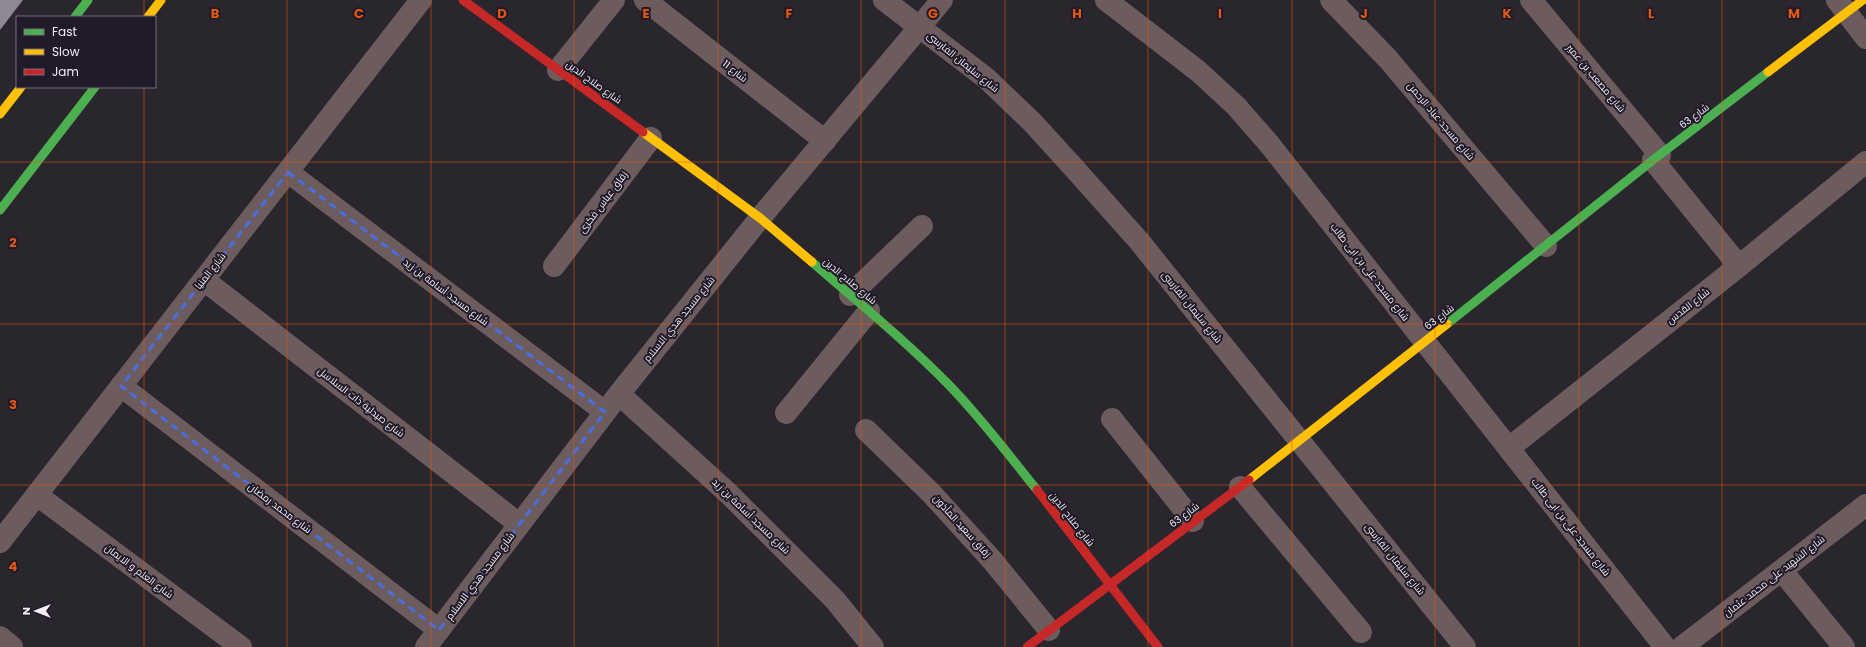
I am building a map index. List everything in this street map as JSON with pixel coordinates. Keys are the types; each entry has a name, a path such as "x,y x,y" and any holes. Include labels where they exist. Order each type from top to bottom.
{"street":[{"path":"76,16 88,0"},
{"path":"149,16 161,0"},
{"name":"شارع المنيا","path":"0,542 421,0"},
{"name":"شارع صلاح الدين","path":"463,0 760,218 905,342 949,385 993,434 1158,647"},
{"path":"558,70 614,0"},
{"name":"شارع 11","path":"645,0 825,141"},
{"name":"شارع سليمان الفارسى","path":"884,0 986,78 1032,122 1069,162 1139,241 1465,647"},
{"name":"شارع مسجد هدي الاسلام","path":"426,647 619,394 760,218 942,0"},
{"name":"شارع مسجد على بن ابى طالب","path":"1106,0 1198,71 1236,106 1270,145 1665,647"},
{"name":"شارع مسجد عباد الرحمن","path":"1332,0 1388,59 1546,246"},
{"name":"شارع مصعب بن عمير","path":"1531,0 1657,158 1739,266"},
{"path":"1849,4 1866,38"},
{"name":"شارع 63","path":"1027,647 1110,586 1300,441 1849,4"},
{"path":"0,114 20,88"},
{"path":"0,210 93,88"},
{"name":"زقاق عباس فكرى","path":"554,266 651,138"},
{"name":"شارع القدس","path":"1509,448 1739,266 1866,162"},
{"name":"شارع مسجد أسامة بن زيد","path":"288,172 605,412"},
{"path":"850,295 922,226"},
{"name":"شارع صيدلية ذات السلاسل","path":"204,280 519,524"},
{"path":"786,413 869,311"},
{"name":"شارع محمد رمضان","path":"121,386 439,630"},
{"name":"شارع مسجد أسامة بن زيد","path":"619,394 729,494 780,544 836,600 873,647"},
{"path":"1112,419 1193,522"},
{"name":"زقاق سعيد المأذون","path":"866,430 931,493 992,560 1049,630"},
{"path":"1240,487 1361,632"},
{"name":"شارع العلم و الايمان","path":"37,495 241,647"},
{"name":"شارع الشهيد على محمد عثمان","path":"1682,647 1866,505"},
{"path":"1782,571 1844,647"},
{"path":"0,637 12,647"}],"highlighted area":[{"path":"288,172 605,412 439,630 121,386"}],"building":[{"path":"0,0 23,0 0,30"}],"traffic: fast":[{"path":"76,16 88,0"},
{"path":"1447,324 1653,160 1768,72"},
{"path":"0,210 94,88"},
{"path":"812,262 899,337 949,385 983,423 1037,490"}],"traffic: slow":[{"path":"149,16 161,0"},
{"path":"1768,72 1863,0"},
{"path":"0,114 20,88"},
{"path":"643,132 760,218 812,262"},
{"path":"1249,480 1447,324"}],"traffic: jam":[{"path":"463,0 643,132"},
{"path":"1027,647 1249,480"},
{"path":"1037,490 1158,647"}]}
